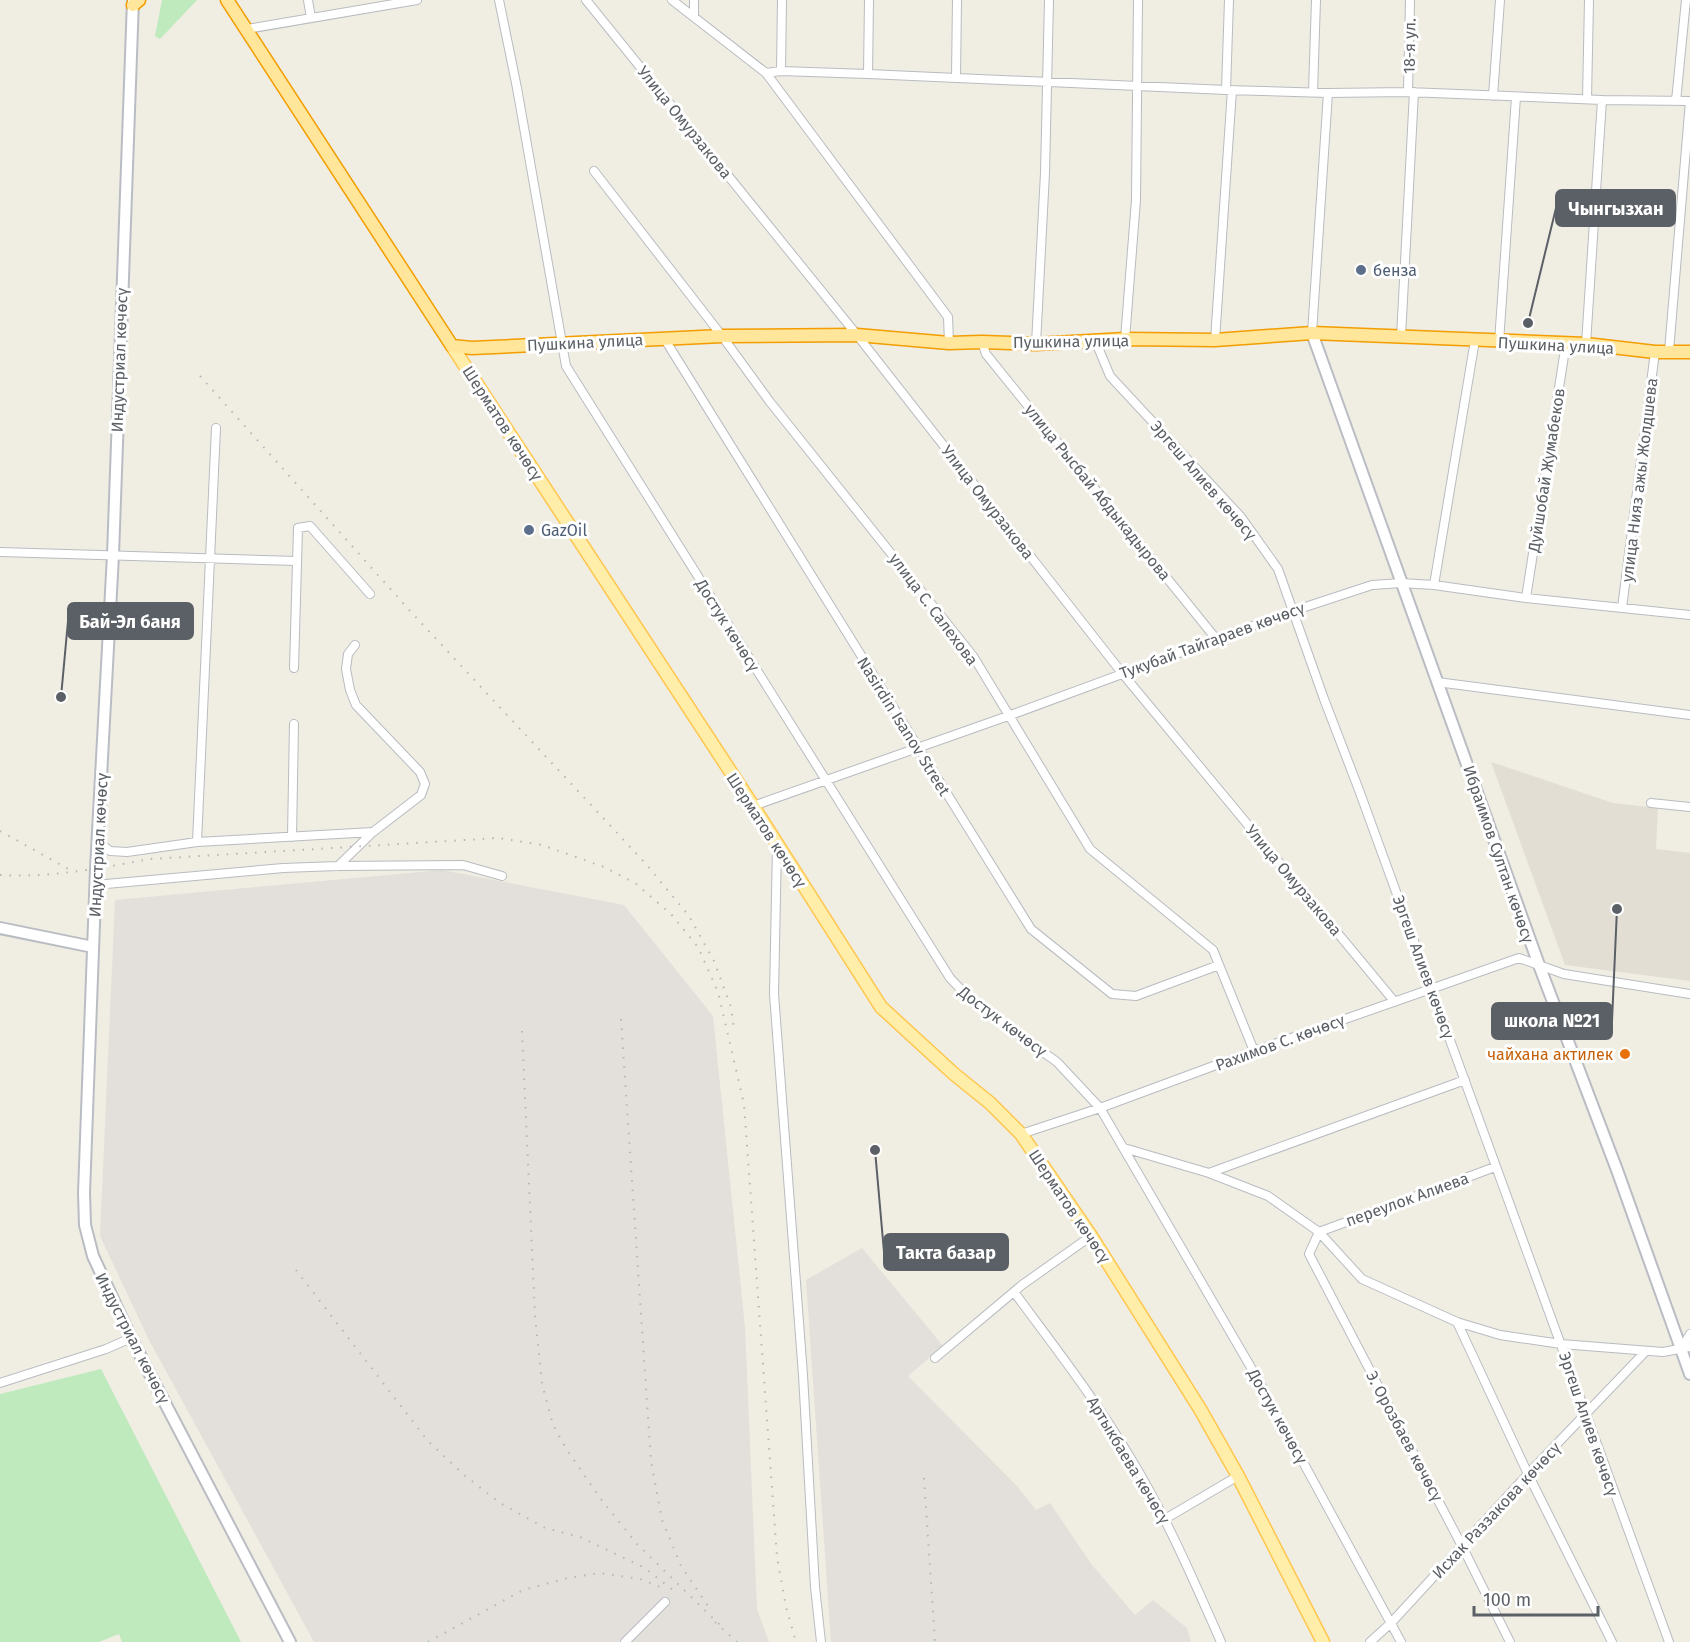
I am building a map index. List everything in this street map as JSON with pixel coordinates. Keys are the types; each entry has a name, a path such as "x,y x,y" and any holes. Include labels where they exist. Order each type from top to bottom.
{"highway":[{"name":"Шерматов көчөсү","path":"227,0 452,346"},
{"name":"Пушкина улица","path":"452,346 472,348 722,336 857,335 949,343 1036,344 1125,339 1215,340 1312,333 1586,344 1655,352 1690,352"}],"main road":[{"name":"Индустриал көчөсү","path":"135,2 112,555 95,885 84,1193 85,1225 93,1256 131,1338 290,1642"},
{"name":"Ибраимов Султан көчөсү","path":"1312,333 1539,965 1685,1348 1690,1374"},
{"name":"Шерматов көчөсү","path":"452,346 753,806 881,1007 954,1074 990,1102 1021,1134 1090,1236 1200,1409 1238,1476 1323,1642"},
{"path":"0,928 93,946"}],"street":[{"path":"308,0 311,18"},
{"path":"247,29 415,0"},
{"name":"Достук көчөсү","path":"499,0 519,99 560,343 566,366 950,978 972,1001 1057,1062 1100,1108 1260,1383 1401,1642"},
{"name":"Улица Омурзакова","path":"586,0 857,335 1122,673 1394,1001"},
{"path":"672,0 766,73 948,317 949,343"},
{"path":"694,0 694,17"},
{"path":"781,71 782,0"},
{"path":"868,74 869,0"},
{"path":"956,78 957,0"},
{"path":"1036,344 1048,81 1049,0"},
{"path":"1125,339 1136,200 1138,0"},
{"path":"1215,340 1229,90 1229,0"},
{"path":"1313,92 1316,0"},
{"name":"18-я ул.","path":"1401,337 1411,92 1410,0"},
{"path":"1493,96 1500,0"},
{"path":"1587,99 1589,0"},
{"path":"1676,101 1686,0"},
{"path":"766,73 781,71 868,74 1229,90 1328,93 1411,92 1602,100 1690,101 1669,351"},
{"path":"1312,333 1328,93"},
{"path":"1499,342 1516,97"},
{"path":"1586,344 1602,100"},
{"name":"улица С. Салехова","path":"594,171 722,336 770,402 973,656 1090,849 1213,950 1254,1051"},
{"name":"Nasirdin Isanov Street","path":"664,338 916,748 1031,929 1112,994 1136,996 1219,965"},
{"name":"Эргеш Алиев көчөсү","path":"1095,340 1110,376 1241,517 1278,570 1669,1642"},
{"path":"1434,585 1475,340"},
{"name":"улица Рысбай Абдыкадырова","path":"982,342 986,354 1217,640"},
{"name":"Дуйшобай Жумабеков","path":"1526,598 1566,343"},
{"name":"улица Нияз ажы Жолдшева","path":"1622,608 1655,352"},
{"path":"197,842 216,429"},
{"path":"294,668 298,528 310,526 370,594"},
{"path":"0,552 297,561"},
{"name":"Тукубай Тайгараев көчөсү","path":"753,806 1008,717 1293,611 1372,585 1401,583 1434,585 1526,598 1690,615"},
{"path":"338,866 373,832 422,795 425,784 420,772 356,705 346,669 348,654 355,645"},
{"path":"1437,682 1690,715"},
{"path":"292,837 294,724"},
{"path":"1651,802 1690,807"},
{"path":"98,841 110,850 127,852 197,842 373,832"},
{"path":"777,846 774,994 803,1375 814,1587 821,1642"},
{"path":"95,885 283,868 338,866 463,865 502,876"},
{"name":"Рахимов С. көчөсү","path":"1021,1134 1520,958 1564,974 1690,994"},
{"path":"1209,1173 1465,1080"},
{"path":"1124,1148 1209,1173 1268,1196 1319,1232 1362,1279 1456,1322 1500,1335 1561,1344 1645,1352 1685,1348 1690,1334"},
{"name":"переулок Алиева","path":"1319,1232 1495,1167"},
{"name":"Э. Орозбаев көчөсү","path":"1319,1232 1309,1254 1462,1546 1509,1642"},
{"path":"935,1358 1014,1292 1090,1236"},
{"name":"Артыкбаева көчөсү","path":"1014,1292 1097,1405 1130,1458 1165,1519 1221,1642"},
{"path":"1456,1322 1528,1474 1612,1642"},
{"path":"0,1383 106,1349 131,1338"},
{"name":"Исхак Раззакова көчөсү","path":"1370,1642 1391,1623 1528,1474 1645,1352"},
{"path":"1165,1519 1238,1476"},
{"path":"625,1642 665,1602"}],"shaded area":[{"path":"1491,762 1613,803 1658,808 1656,849 1690,853 1690,981 1565,965"},
{"path":"442,870 624,905 713,1016 745,1327 757,1609 769,1642 314,1642 149,1340 100,1236 115,900"},
{"path":"862,1248 943,1346 908,1376 1017,1486 1036,1510 1050,1503 1092,1565 1135,1615 1153,1600 1187,1628 1191,1642 831,1642 806,1280"}],"green space":[{"path":"162,0 197,0 160,39 155,36"},
{"path":"101,1369 241,1642 122,1642 119,1634 99,1642 0,1642 0,1394"}],"railway":[{"path":"200,376 411,612 646,864 689,916 714,961 731,1007 734,1029"},
{"path":"0,831 72,871"},
{"path":"0,875 57,874 150,859 498,838 542,845 604,867 635,883 671,914 698,947 718,992 744,1104 777,1557 786,1607 796,1642"},
{"path":"621,1019 651,1461 662,1520 681,1566 708,1606"},
{"path":"522,1031 535,1316 542,1384 553,1425 600,1498 637,1544 721,1626"},
{"path":"296,1270 427,1440 464,1475 500,1503 545,1528 580,1537 643,1567 677,1593"},
{"path":"924,1478 935,1642"},
{"path":"428,1642 523,1590 568,1578 600,1573 640,1579 663,1588"},
{"path":"715,1622 737,1642"}],"place":[{"name":"бенза","path":"1361,270"},
{"name":"Чынгызхан","path":"1528,323"},
{"name":"GazOil","path":"529,530"},
{"name":"Бай-Эл баня","path":"61,697"},
{"name":"школа №21","path":"1617,909"},
{"name":"чайхана актилек","path":"1625,1054"},
{"name":"Такта базар","path":"875,1150"}]}
